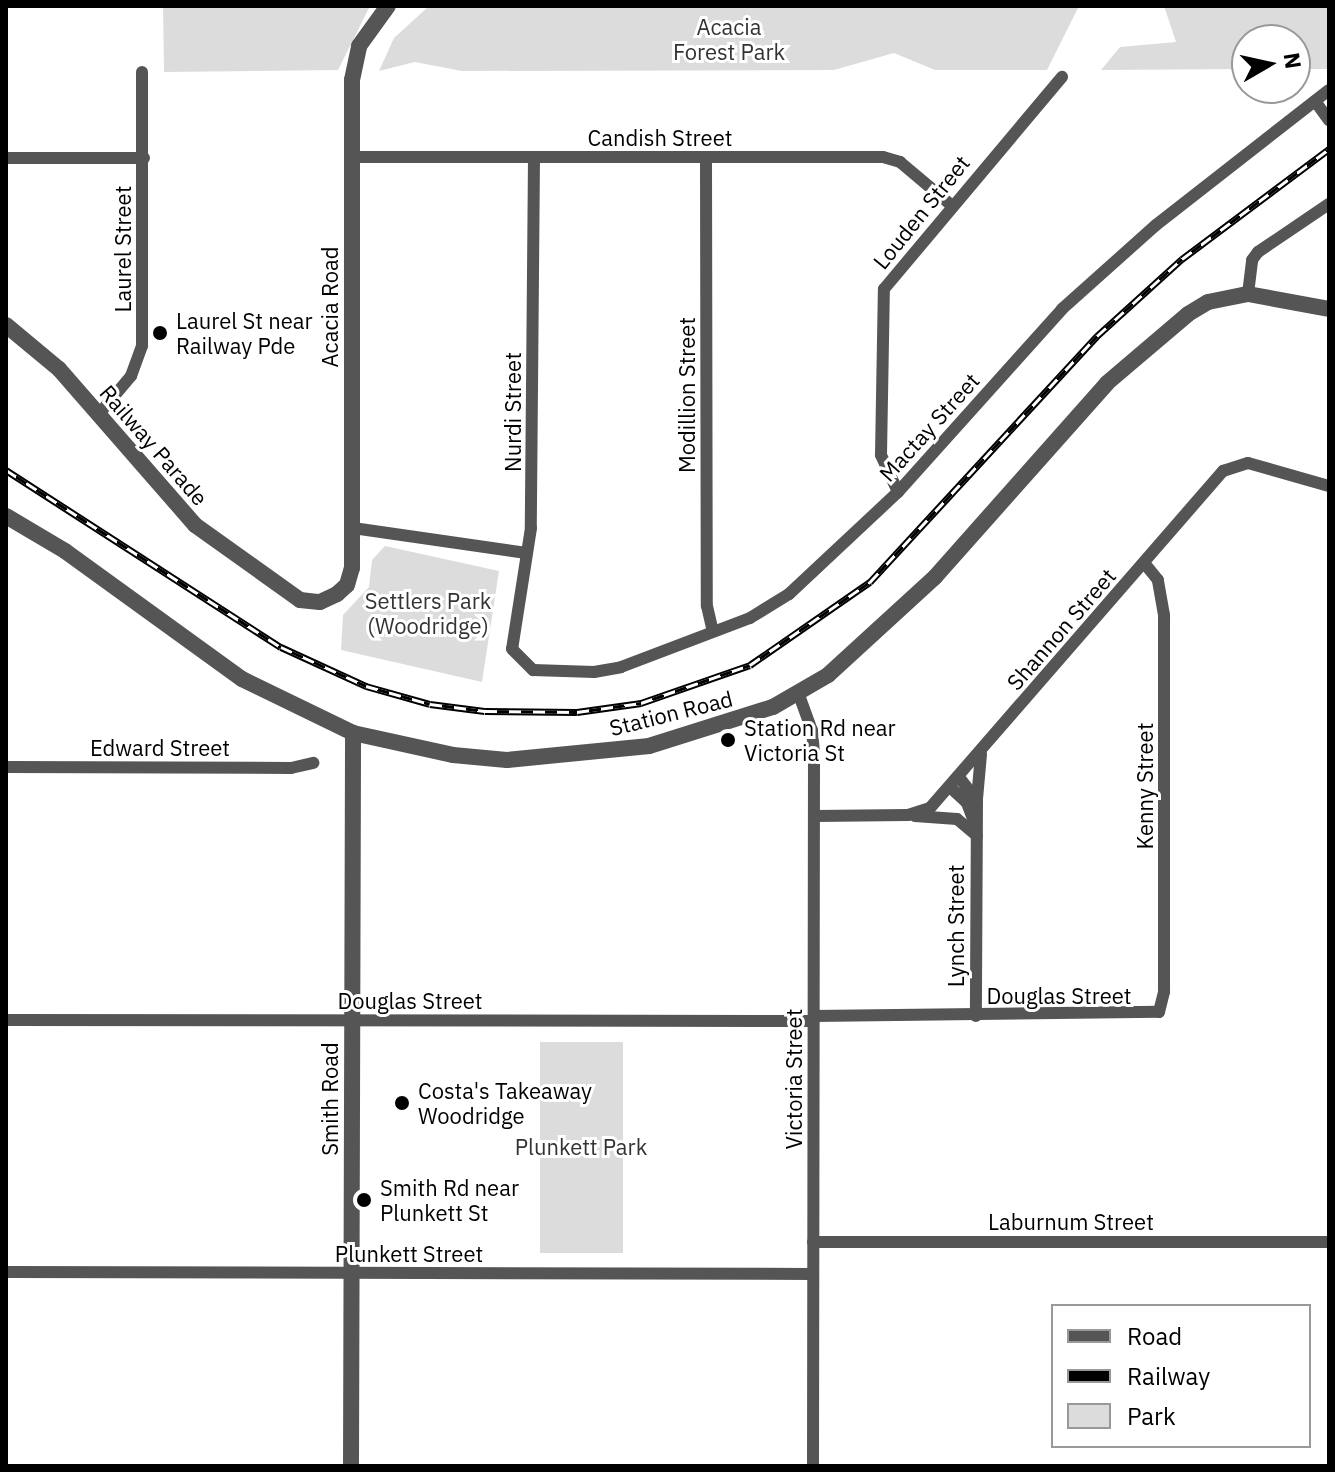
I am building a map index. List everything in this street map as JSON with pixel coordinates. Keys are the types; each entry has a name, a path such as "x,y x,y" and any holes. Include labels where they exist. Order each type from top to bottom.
{"street":[{"name":"Acacia Road","path":"320,602 347,585 353,528 352,80 359,46 388,6"},
{"name":"Laurel Street","path":"99,414 131,376 142,346 142,72"},
{"name":"Louden Street","path":"898,492 881,455 881,304 892,275 1062,77"},
{"name":"Mactay Street","path":"521,662 533,670 594,672 621,667 750,618 789,594 898,492 1062,309 1156,225 1329,90"},
{"path":"1315,101 1329,120"},
{"name":"Candish Street","path":"352,157 883,157 900,162 951,205"},
{"path":"6,158 144,158"},
{"name":"Nurdi Street","path":"521,662 512,649 511,633 526,553 533,433 534,158"},
{"name":"Modillion Street","path":"706,158 707,606 713,631"},
{"path":"1329,204 1258,252 1252,260 1248,294 1329,309"},
{"name":"Station Road","path":"6,516 65,551 242,679 353,733 453,755 551,758 649,746 730,723 799,695 895,616 1065,427 1153,341 1208,302 1248,294"},
{"name":"Railway Parade","path":"6,325 59,369 195,525 300,600 320,602"},
{"name":"Shannon Street","path":"815,816 908,815 930,808 1234,463 1329,486"},
{"path":"353,528 526,553"},
{"name":"Kenny Street","path":"1145,564 1158,580 1164,615 1164,976 1159,1012"},
{"name":"Victoria Street","path":"799,695 812,730 815,816 813,1466"},
{"name":"Smith Road","path":"351,1466 353,733"},
{"name":"Lynch Street","path":"976,1016 977,767 984,747"},
{"name":"Edward Street","path":"6,767 291,768 313,763"},
{"path":"954,782 977,801"},
{"name":"Lynch Street","path":"954,782 967,803 977,834"},
{"name":"Lynch Street","path":"908,815 953,818 977,834"},
{"name":"Douglas Street","path":"6,1020 814,1018 1159,1012"},
{"name":"Laburnum Street","path":"813,1242 1329,1242"},
{"name":"Plunkett Street","path":"6,1272 813,1274"}],"green space":[{"path":"163,6 370,6 338,70 164,72"},
{"name":"Acacia Forest Park","path":"429,6 1079,6 1047,70 935,70 894,53 834,70 462,71 415,62 379,71 394,38"},
{"path":"1164,6 1329,6 1329,69 1311,69 1311,24 1231,24 1231,69 1101,70 1120,47 1176,42"},
{"name":"Settlers Park (Woodridge)","path":"385,546 499,571 482,682 341,650 343,615 369,587 372,560"},
{"name":"Plunkett Park","path":"540,1042 623,1042 623,1253 540,1253"}],"railway":[{"path":"6,470 281,647 366,686 430,704 485,711 577,712 641,703 750,665 870,582 1097,336 1182,259 1329,149"}],"place":[{"name":"Laurel St near Railway Pde","path":"160,333"},
{"name":"Station Rd near Victoria St","path":"728,740"},
{"name":"Costa's Takeaway Woodridge","path":"402,1103"},
{"name":"Smith Rd near Plunkett St","path":"364,1200"}]}
